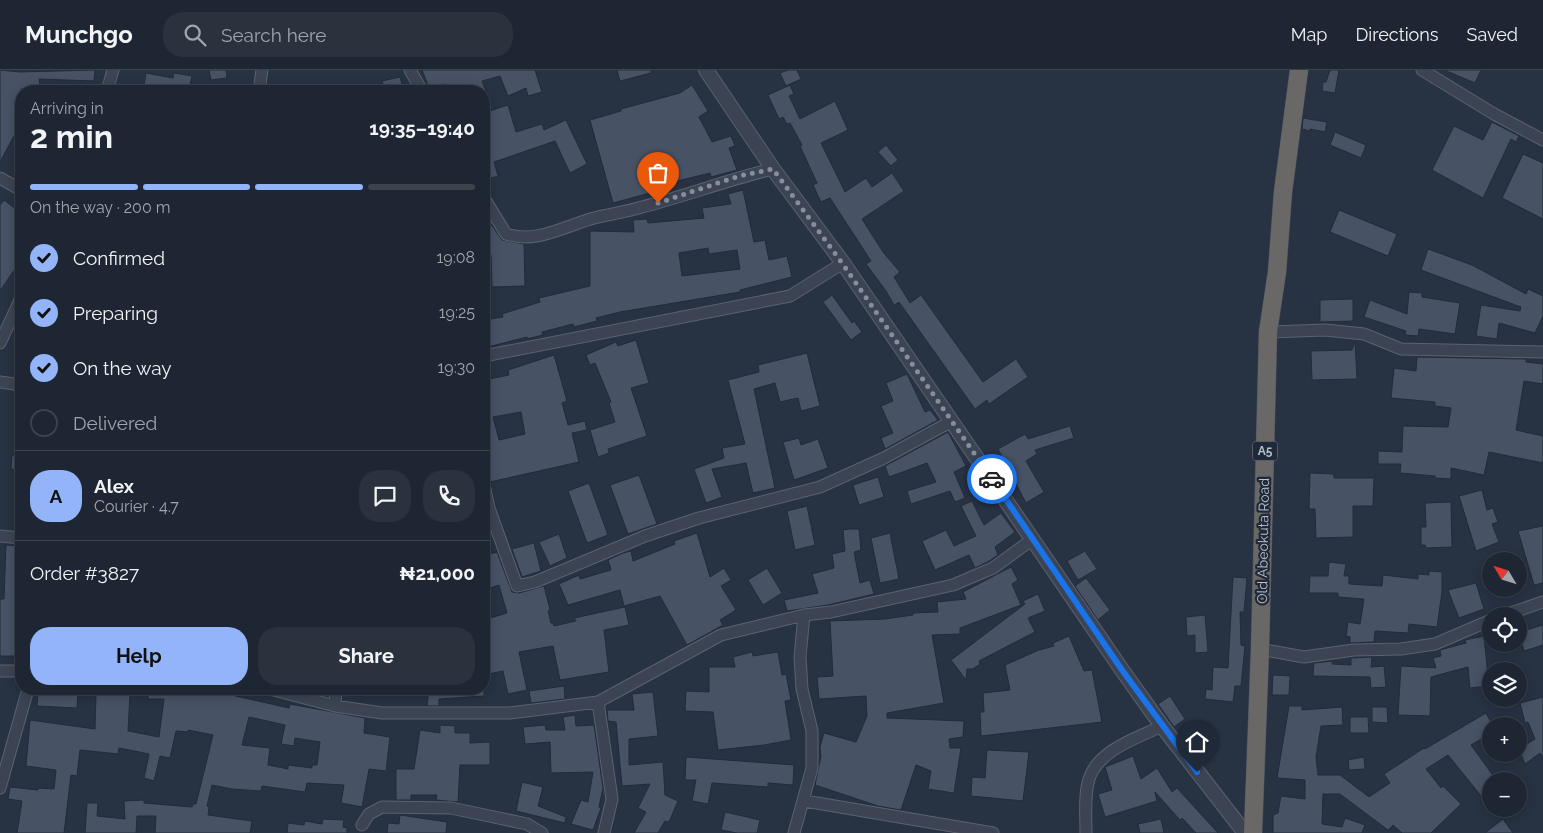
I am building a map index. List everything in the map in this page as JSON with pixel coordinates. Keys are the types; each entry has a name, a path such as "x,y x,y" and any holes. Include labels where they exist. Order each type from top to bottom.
{"highway":[{"name":"Old Abeokuta Road","path":"1252,833 1260,649 1268,332 1277,272 1283,192 1299,70"}],"street":[{"path":"109,85 113,70"},
{"path":"260,85 262,70"},
{"path":"410,70 419,85"},
{"path":"706,70 773,169 842,263 952,421 1162,726 1245,833"},
{"path":"1422,70 1494,114 1543,140"},
{"path":"490,208 506,234 514,237 534,237 594,218 642,208 739,176 773,169"},
{"path":"0,178 15,187"},
{"path":"490,355 790,296 842,263"},
{"path":"0,343 15,311"},
{"path":"1268,332 1325,330 1364,334 1401,349 1543,352"},
{"path":"0,382 15,384"},
{"path":"490,509 517,586 535,582 637,539 690,521 820,487 884,458 952,421"},
{"path":"0,536 15,537"},
{"path":"293,695 335,706 382,713 510,713 598,702 722,636 804,614 831,612 952,585 993,568 1033,539"},
{"path":"1527,607 1543,602"},
{"path":"794,833 812,768 812,731 802,689 800,657 804,614"},
{"path":"1260,649 1304,657 1354,650 1401,649 1435,644 1482,624"},
{"path":"0,671 15,671"},
{"path":"0,788 26,695"},
{"path":"335,706 336,695"},
{"path":"598,702 612,799 604,833"},
{"path":"1086,833 1089,780 1095,765 1114,749 1162,726"},
{"path":"804,801 993,833"},
{"path":"362,825 369,814 382,807 450,808 527,824 542,833"}],"building":[{"path":"0,70 20,72 95,70 94,81 39,79 40,85 15,85 15,134 0,162"},
{"path":"209,70 226,70 227,78 211,80"},
{"path":"422,70 535,70 542,92 528,96 526,88 508,96 500,76 482,81 484,85 428,85"},
{"path":"617,70 651,70 651,73 620,81"},
{"path":"788,70 797,70 801,79 786,86 780,73"},
{"path":"1330,70 1339,70 1335,93 1322,91 1323,82 1326,82"},
{"path":"1444,70 1481,70 1475,83"},
{"path":"146,73 173,78 174,73 192,76 190,85 144,85"},
{"path":"400,77 402,85 383,85 382,81"},
{"path":"692,85 708,111 699,117 712,142 731,136 735,146 729,148 737,170 711,177 710,173 649,188 650,193 613,203 590,120 621,111 621,109 680,93"},
{"path":"790,85 794,94 789,96 800,119 835,101 848,130 821,143 845,192 866,178 872,187 892,173 904,191 862,219 883,252 900,272 894,277 910,303 921,295 983,382 1016,359 1028,377 989,404 987,400 975,409 899,302 894,305 866,264 871,261 830,198 821,202 813,185 817,183 800,146 802,145 790,123 787,124 783,117 779,119 768,95"},
{"path":"508,105 516,132 542,124 544,130 566,120 587,164 570,173 555,141 494,162 498,176 490,178 490,111"},
{"path":"1303,118 1327,122 1325,132 1302,129"},
{"path":"1492,122 1519,136 1516,142 1511,139 1483,198 1432,170 1454,126 1483,140"},
{"path":"1335,132 1366,145 1361,158 1330,145"},
{"path":"886,145 898,160 891,166 878,152"},
{"path":"1523,154 1543,163 1543,219 1502,198"},
{"path":"743,190 754,242 765,240 769,260 787,256 792,277 740,290 740,292 620,312 596,318 597,321 574,327 573,324 542,332 543,335 490,346 490,319 503,317 502,314 540,302 539,298 590,286 590,231 634,232 633,220 647,219 648,223 704,218 702,208 731,204 728,194","holes":["708,248 709,254 737,250 740,269 682,276 679,253"]},
{"path":"4,200 15,208 15,269 0,291 0,205"},
{"path":"1339,210 1397,234 1388,256 1330,232"},
{"path":"490,224 502,240 524,244 525,286 492,287"},
{"path":"1428,249 1472,265 1526,294 1528,289 1543,296 1543,316 1535,333 1499,323 1497,339 1476,336 1481,305 1520,311 1521,307 1421,270"},
{"path":"1409,292 1422,293 1422,297 1460,303 1455,334 1419,329 1418,336 1405,335 1406,331 1364,317 1370,300 1407,314"},
{"path":"832,295 852,323 854,321 862,332 851,340 823,302"},
{"path":"1353,299 1353,321 1320,322 1320,300"},
{"path":"636,340 649,383 631,388 647,436 608,449 609,453 598,457 590,430 615,422 609,403 611,402 595,363 590,365 586,355 616,342 618,346"},
{"path":"1355,341 1357,379 1312,380 1311,351 1352,350"},
{"path":"807,353 820,406 801,411 798,398 780,402 775,383 754,389 775,488 753,493 746,463 712,469 722,497 706,503 694,469 724,458 722,448 745,444 728,380 759,372 758,365"},
{"path":"554,355 567,401 562,403 568,425 585,421 587,430 572,433 579,462 490,482 490,379 509,375 508,370","holes":["521,412 525,434 499,440 493,417"]},
{"path":"1417,357 1526,359 1526,362 1543,364 1543,384 1524,381 1516,430 1543,436 1543,463 1489,452 1484,475 1451,468 1451,479 1400,473 1401,464 1378,464 1378,451 1402,452 1403,426 1448,427 1451,408 1435,406 1435,402 1391,398 1394,368 1416,371"},
{"path":"907,374 925,412 930,410 938,420 885,449 881,438 893,433 881,406 893,401 886,383"},
{"path":"1070,426 1074,438 1035,450 1037,454 1026,461 1044,492 1026,503 998,449 1025,434 1028,439"},
{"path":"948,432 966,466 954,472 965,498 955,502 950,491 911,504 907,491 936,482 927,463 889,477 885,466"},
{"path":"799,438 801,445 818,439 828,468 794,480 783,442"},
{"path":"12,455 15,455 15,469 11,469"},
{"path":"1310,473 1334,474 1334,478 1374,478 1373,506 1353,506 1353,537 1316,538 1315,509 1309,509"},
{"path":"639,475 657,524 628,534 610,485"},
{"path":"878,477 884,497 859,505 853,485"},
{"path":"589,483 608,535 587,543 568,491"},
{"path":"1482,490 1487,510 1493,508 1498,522 1492,524 1499,542 1476,551 1459,496"},
{"path":"972,501 984,525 1001,513 1015,532 995,547 998,555 975,568 969,555 935,570 922,541 946,530 954,546 976,536 961,506"},
{"path":"1451,502 1452,547 1426,548 1425,545 1421,545 1421,527 1426,527 1425,503"},
{"path":"807,506 815,545 795,550 787,511"},
{"path":"1543,526 1543,583 1534,585 1528,565 1528,552 1524,552 1518,531"},
{"path":"859,529 861,550 854,552 860,583 870,580 874,594 828,605 787,611 784,600 818,593 812,574 834,568 832,554 845,551 843,530"},
{"path":"697,533 710,577 724,568 731,580 721,586 736,610 720,620 723,625 687,645 660,596 624,606 620,590 568,605 559,584 579,575 580,579 611,570 608,560 623,553 631,551 633,561 675,544 674,541"},
{"path":"890,533 899,579 880,583 871,538"},
{"path":"559,534 567,558 550,566 539,542"},
{"path":"534,543 541,571 522,577 512,549"},
{"path":"6,545 15,546 15,656 0,656 0,599 4,599"},
{"path":"1085,551 1097,569 1078,580 1067,561"},
{"path":"497,552 512,592 519,593 544,586 551,623 554,626 576,621 574,618 625,607 629,625 604,630 609,672 560,680 553,646 519,652 527,690 508,694 503,671 490,674 490,618 507,613 499,585 490,588 490,554"},
{"path":"1329,562 1346,564 1344,576 1349,576 1349,584 1382,586 1383,575 1418,579 1418,574 1429,575 1429,571 1442,572 1442,592 1437,627 1409,624 1408,633 1375,631 1374,642 1350,643 1350,637 1346,636 1348,622 1360,624 1364,599 1338,597 1338,593 1309,593 1310,576 1328,576"},
{"path":"1011,567 1018,580 1012,584 1021,605 960,628 960,634 932,635 944,703 887,713 887,718 964,721 963,737 949,739 950,748 961,748 954,793 928,789 931,771 916,765 901,810 878,806 815,785 821,756 820,747 824,733 856,742 867,716 866,696 819,699 817,677 833,676 830,621 885,619 913,615 913,613 938,612 937,602 966,599 963,592"},
{"path":"767,568 782,593 763,605 748,580"},
{"path":"1233,577 1247,578 1244,612 1240,612 1241,645 1245,646 1241,686 1235,686 1233,702 1205,699 1206,689 1212,690 1213,667 1228,668"},
{"path":"1086,578 1110,610 1098,620 1075,586"},
{"path":"1476,583 1483,607 1482,610 1459,618 1448,590"},
{"path":"1038,594 1045,611 1028,618 1035,632 979,661 980,664 973,669 967,669 966,680 951,660 1025,604 1023,601"},
{"path":"1205,615 1208,652 1195,653 1195,635 1187,636 1186,617"},
{"path":"1543,625 1543,645 1527,650 1527,630"},
{"path":"1069,636 1084,671 1092,670 1102,722 981,736 980,712 984,712 983,693 1010,690 1005,665 1039,650 1054,646 1053,643"},
{"path":"1482,636 1482,652 1486,652 1487,662 1482,662 1482,687 1470,688 1468,667 1431,677 1430,716 1398,715 1401,666 1436,668 1433,658 1441,656 1440,650 1466,643 1465,640"},
{"path":"752,652 753,656 778,652 782,675 786,674 791,700 785,701 791,740 718,750 713,712 685,711 686,691 709,692 709,667 735,667 733,657"},
{"path":"1372,657 1371,667 1384,666 1386,687 1371,688 1370,677 1313,676 1314,663 1333,661 1332,664 1351,665 1351,658"},
{"path":"1273,675 1290,676 1289,695 1272,695"},
{"path":"564,686 565,699 531,703 529,691"},
{"path":"653,692 658,736 629,739 629,765 663,762 665,795 678,801 669,822 665,821 658,833 634,833 646,812 638,808 650,784 622,786 616,722 608,721 607,710 634,710 632,694"},
{"path":"38,695 78,695 77,708 37,706"},
{"path":"96,695 130,695 128,731 159,737 164,699 148,699 148,695 231,695 289,708 290,704 365,718 364,733 390,737 386,771 369,769 362,807 341,803 344,785 307,783 305,792 262,786 261,791 232,789 212,785 207,806 209,807 208,815 252,821 250,833 155,833 156,816 137,816 136,833 85,833 87,803 98,803 97,816 125,819 124,801 144,800 144,803 192,807 193,804 196,804 213,735 188,730 188,732 176,731 170,758 160,756 154,781 144,778 149,754 119,748 118,754 80,750 77,776 71,775 64,833 17,833 22,801 8,799 10,787 38,790 38,788 54,789 56,770 26,766 30,720 95,729","holes":["249,717 285,725 281,744 294,746 295,738 320,742 317,765 312,765 312,768 288,765 288,769 268,765 270,748 242,745"]},
{"path":"428,695 484,695 439,699 439,706 427,706"},
{"path":"1170,696 1185,719 1174,727 1158,704"},
{"path":"1543,697 1543,758 1540,753 1525,764 1524,762 1527,762 1527,744 1535,739 1527,722 1527,717 1524,717 1521,707 1527,707 1527,701"},
{"path":"1289,706 1302,706 1302,710 1342,707 1343,725 1321,726 1316,757 1318,775 1340,775 1369,797 1390,783 1384,774 1424,748 1486,713 1488,717 1482,717 1482,738 1471,745 1490,772 1482,772 1482,797 1448,755 1426,769 1441,788 1443,786 1461,804 1431,833 1402,833 1393,825 1388,830 1340,794 1323,794 1322,824 1342,827 1345,818 1365,825 1362,833 1273,833 1273,815 1278,813 1281,796 1305,799 1305,780 1277,778"},
{"path":"1372,707 1387,707 1388,723 1372,722"},
{"path":"575,715 576,726 594,725 603,788 599,807 601,808 593,830 571,824 581,800 588,802 593,772 551,773 550,742 525,744 523,727 545,725 546,730 565,730 563,717"},
{"path":"1350,717 1368,717 1369,733 1350,733"},
{"path":"440,725 455,726 455,733 470,733 470,743 490,742 490,765 460,765 458,802 436,800 437,795 411,795 411,800 396,800 396,769 414,769 420,730 440,733"},
{"path":"987,750 1029,752 1023,801 971,796 972,777 985,778"},
{"path":"1133,756 1141,779 1157,768 1172,792 1177,788 1218,833 1196,833 1182,818 1180,820 1155,792 1157,801 1105,817 1098,794 1112,790 1105,767"},
{"path":"686,757 794,765 793,785 768,783 768,787 712,783 708,804 692,801 696,780 685,780"},
{"path":"1364,757 1365,769 1349,770 1348,760"},
{"path":"522,782 543,787 538,806 566,817 565,823 516,811"},
{"path":"725,812 760,820 757,833 737,833 721,830"},
{"path":"400,815 447,822 446,833 387,833 388,823 399,824"},
{"path":"323,819 344,820 343,827 347,828 347,833 287,833 288,823 304,825 305,821 322,824"},
{"path":"1161,819 1164,833 1140,833 1138,824"},
{"path":"1503,819 1513,833 1485,833"}],"way so far":[{"path":"658,203 739,176 773,169 842,263 992,479"}],"route":[{"path":"992,479 1122,670 1197,772"}]}
